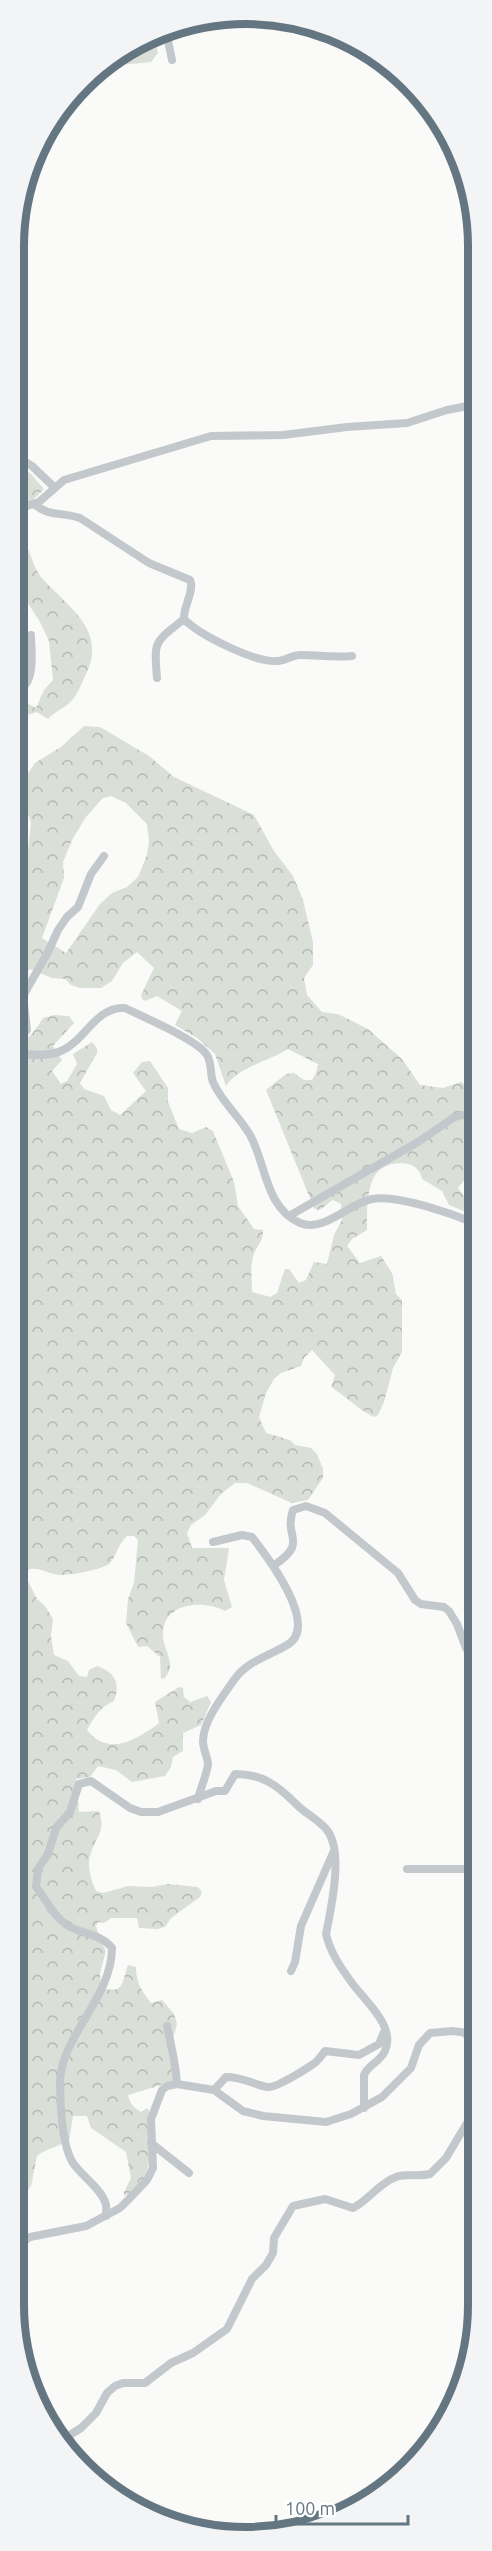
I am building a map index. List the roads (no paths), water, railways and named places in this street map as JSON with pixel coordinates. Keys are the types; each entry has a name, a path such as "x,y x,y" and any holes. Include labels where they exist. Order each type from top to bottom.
{"street":[{"path":"168,39 172,60"},
{"path":"24,507 34,504 64,480 211,436 283,435 407,423 468,406"},
{"path":"24,461 55,488"},
{"path":"34,504 51,514 80,518 149,563 190,580 192,585 184,619 154,647 157,678"},
{"path":"184,619 213,640 268,660 279,661 297,655 335,658 351,656"},
{"path":"24,686 29,680 31,634"},
{"path":"24,994 58,930 78,907 92,874 104,856"},
{"path":"24,1004 27,1030 24,1034"},
{"path":"24,1055 41,1055 61,1051 76,1041 99,1017 119,1007 125,1008 191,1041 207,1055 217,1089 249,1134 262,1161 271,1193 289,1216 301,1223 312,1225 321,1223 355,1204 372,1198 388,1198 468,1221"},
{"path":"289,1216 418,1143 453,1118 460,1115 468,1116"},
{"path":"273,1566 287,1556 294,1544 293,1510 306,1506 325,1513 398,1573 415,1600 421,1604 444,1607 449,1611 458,1624 468,1651"},
{"path":"198,1799 208,1763 203,1743 204,1732 210,1719 235,1678 252,1662 288,1645 296,1635 294,1600 273,1566 249,1535 234,1536 213,1542"},
{"path":"106,2216 105,2202 73,2163 68,2152 63,2125 60,2080 70,2044 103,1990 112,1948 107,1942 62,1921 36,1887 38,1869 48,1854 56,1828 69,1812 79,1784 91,1781 130,1808 141,1812 158,1812 216,1791 225,1791 235,1774 260,1777 279,1788 305,1814 327,1830 334,1850 335,1869 326,1934 328,1943 338,1962 376,2013 385,2029 387,2043 385,2051 364,2075 364,2108"},
{"path":"291,1971 302,1926 334,1850"},
{"path":"407,1869 468,1869"},
{"path":"167,2026 175,2054 177,2084"},
{"path":"214,2090 226,2077 249,2080 269,2088 280,2085 314,2063 325,2051 359,2055 383,2040 385,2029"},
{"path":"24,2241 30,2237 86,2226 120,2208 147,2180 153,2168 151,2119 154,2105 162,2090 167,2086 177,2084 214,2090 243,2111 263,2116 326,2122 364,2108 382,2097 411,2068 424,2038 439,2031 468,2032"},
{"path":"461,2031 468,2035"},
{"path":"67,2437 81,2428 96,2413 100,2403 115,2386 123,2383 145,2383 171,2363 199,2349 226,2329 252,2279 266,2265 273,2253 274,2238 293,2206 325,2199 353,2208 362,2204 386,2182 397,2177 430,2174 446,2158 468,2122"},
{"path":"151,2143 189,2173"}]}
